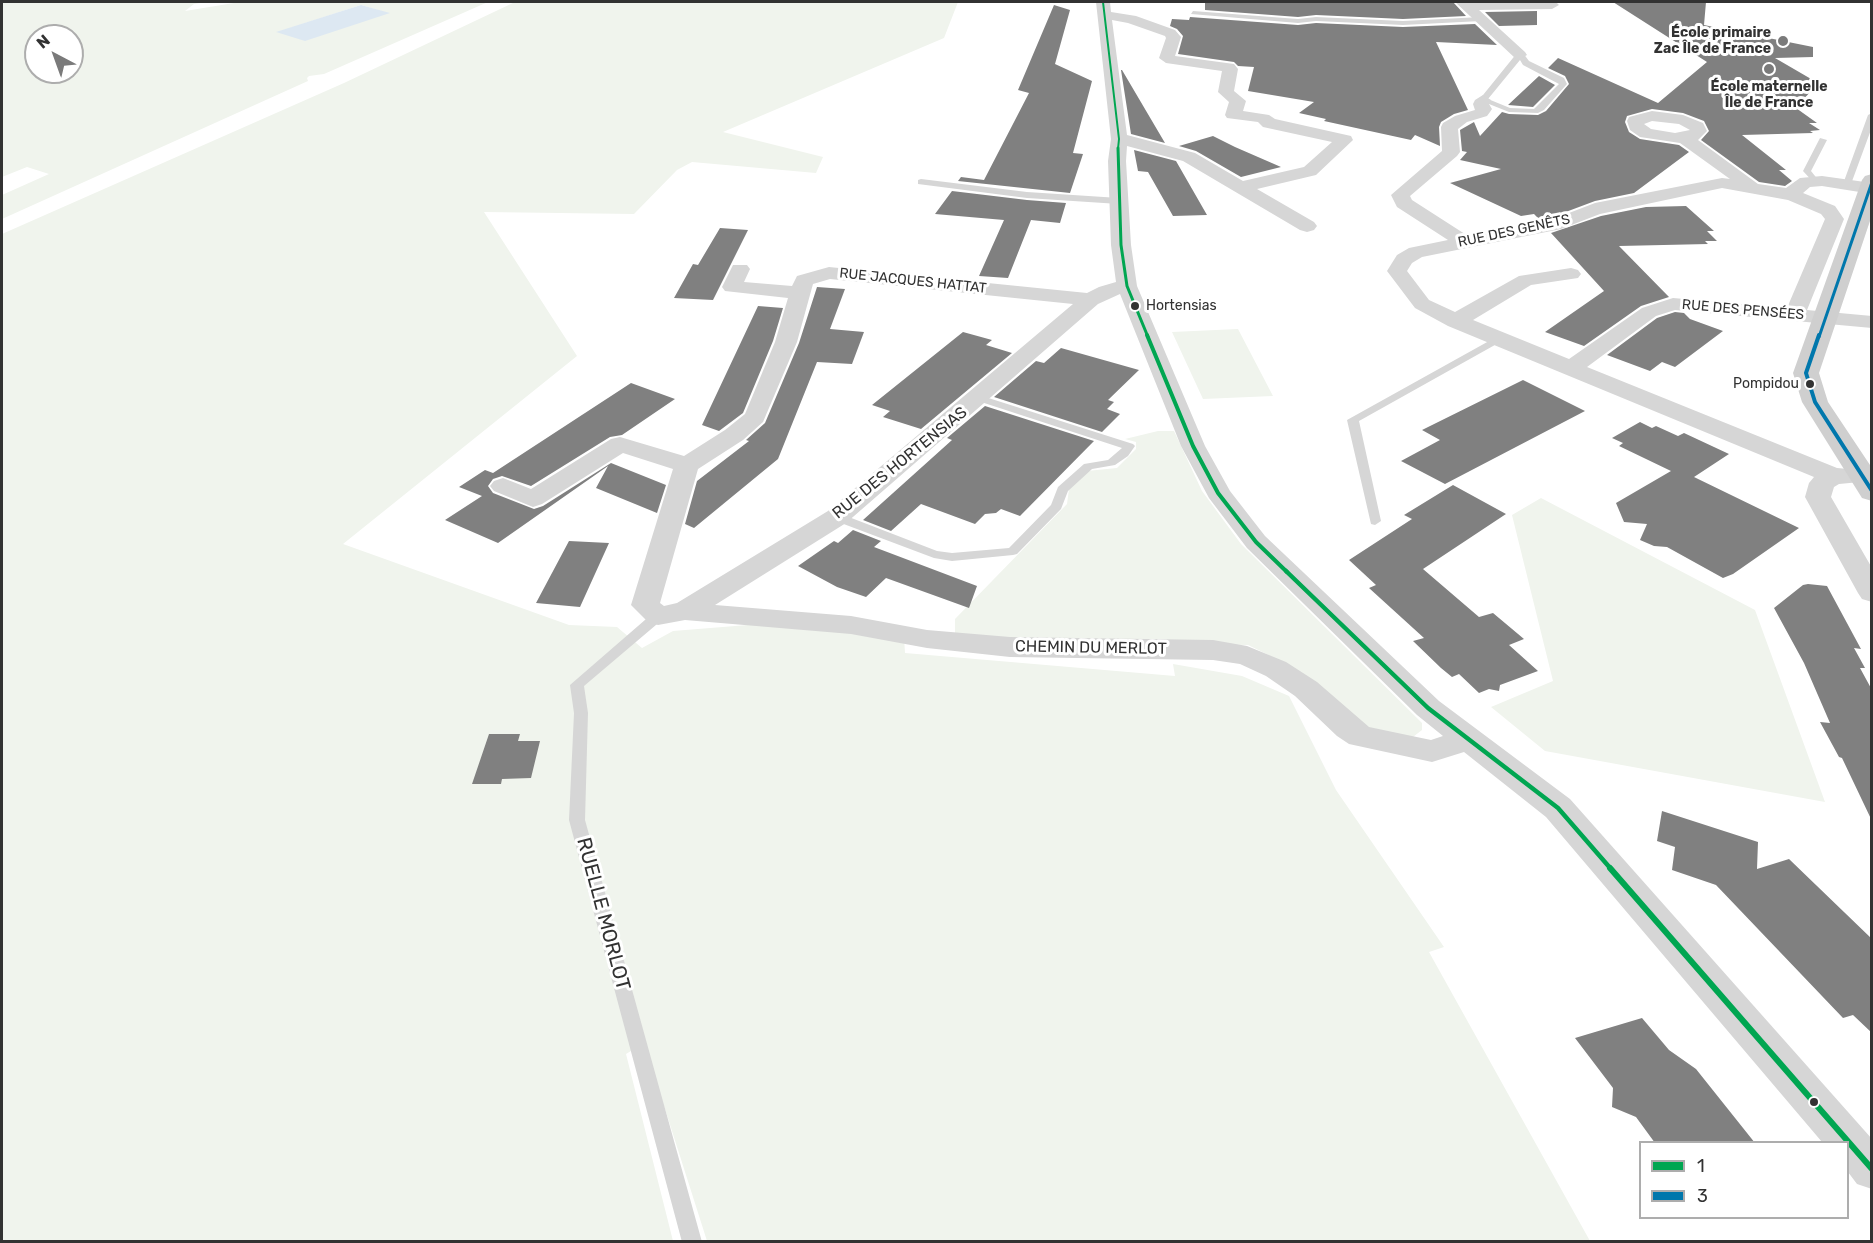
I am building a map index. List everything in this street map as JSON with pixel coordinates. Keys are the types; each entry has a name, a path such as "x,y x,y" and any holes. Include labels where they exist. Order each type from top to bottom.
{"main road":[{"path":"1865,185 1827,317 1806,373 1815,402 1867,484"}],"street":[{"path":"1464,4 1554,6"},
{"path":"1464,4 1520,54"},
{"path":"1242,187 1310,171 1345,140 1269,123 1263,118 1266,103 1238,101 1226,92 1230,69 1228,67 1171,60 1167,58 1174,37 1170,33 1104,8 1119,139 1121,245 1127,286 1193,446 1218,493 1256,542 1428,708 1558,808 1847,1141"},
{"path":"1463,241 1404,203 1400,195 1451,152 1449,127 1461,119 1481,114 1484,109 1481,104 1483,100"},
{"name":"RUE DES GENÊTS","path":"1684,138 1751,186"},
{"path":"1119,139 1146,144 1189,157 1307,226"},
{"path":"1793,195 1795,189 1806,182 1865,185"},
{"name":"RUE DES GENÊTS","path":"1456,321 1422,304 1397,271 1404,259 1416,252 1463,241 1561,224 1595,209 1722,183 1751,186 1793,195 1828,210 1835,219 1795,314"},
{"path":"671,613 645,605 687,465 734,435 755,417 786,342 800,293 732,287 740,269"},
{"name":"RUE JACQUES HATTAT","path":"800,293 804,280 829,273 1091,300"},
{"path":"1456,321 1526,280 1571,273"},
{"name":"RUE DES HORTENSIAS","path":"671,613 837,517 1091,300 1106,291 1127,286"},
{"name":"RUE DES PENSÉES","path":"1570,368 1649,312 1673,304 1872,322"},
{"path":"1456,321 1834,476 1867,484"},
{"path":"503,486 533,499 620,444 687,465"},
{"path":"1834,476 1822,483 1818,497 1872,592"},
{"name":"CHEMIN DU MERLOT","path":"671,613 851,626 927,639 1010,647 1213,650 1247,656 1276,669 1306,689 1348,728 1360,736 1432,751 1468,739"},
{"path":"1849,1143 1872,1170"}],"lane":[{"path":"1193,13 1298,21 1316,19 1403,23 1481,19"},
{"path":"1520,54 1526,63 1562,80 1563,84 1541,108 1525,112 1509,110 1483,100 1511,68 1520,54"},
{"path":"1511,68 1534,68"},
{"path":"1865,185 1872,115"},
{"path":"1815,181 1807,171 1823,140"},
{"path":"921,182 1027,195 1119,201"},
{"path":"1375,522 1353,420 1498,339"},
{"path":"837,517 934,554 952,557 1013,551 1057,506 1062,490 1088,466 1111,463 1124,454 1129,446 979,398"},
{"name":"RUELLE MORLOT","path":"671,613 577,685 581,713 577,820 692,1242"}],"shaded area":[{"path":"2,2 207,2 194,4 185,11 240,2 488,2 324,74 309,76 308,81 2,219 2,195 49,174 27,167 2,177","holes":["361,5 388,13 278,32"]},
{"path":"515,2 958,2 944,38 723,132 823,157 816,173 692,162 677,170 634,214 484,212 577,356 343,544 569,625 617,627 642,648 673,631 760,624 904,637 905,653 1175,676 1173,664 1242,676 1289,696 1336,790 1444,947 1429,952 1590,1241 707,1241 644,1043 626,1054 673,1241 2,1241 2,234 344,83"},
{"path":"361,5 390,13 305,41 276,32"},
{"path":"1238,329 1273,396 1203,399 1172,332"},
{"path":"1158,431 1174,431 1202,491 1241,544 1422,723 1422,730 1409,740 1370,731 1289,665 1248,645 992,641 955,633 955,619 1067,504 1069,489 1087,471 1117,468 1136,449 1136,442 1125,439"},
{"path":"1541,498 1755,610 1825,802 1545,751 1491,707 1553,681 1512,515"}],"building":[{"path":"1205,2 1453,2 1466,16 1403,19 1316,15 1298,17 1205,10"},
{"path":"1613,2 1706,2 1704,25 1813,47 1813,57 1775,58 1818,83 1796,108 1817,123 1809,123 1820,130 1810,131 1813,133 1742,135 1786,170 1779,170 1792,181 1785,186 1759,182 1701,140 1709,131 1704,121 1683,113 1652,109 1627,116 1625,122 1629,132 1640,139 1679,145 1689,152 1634,193 1595,201 1555,216 1539,219 1534,214 1521,216 1450,183 1501,169 1460,160 1467,152 1462,151 1460,130 1474,122 1480,136 1502,112 1538,115 1546,111 1569,84 1565,76 1548,68 1558,58 1658,103 1707,62"},
{"path":"1054,5 1070,10 1055,64 1092,81 1073,153 1083,154 1070,193 958,181 961,177 984,180 1029,93 1018,90"},
{"path":"1537,11 1537,25 1499,26 1485,12"},
{"path":"1190,17 1298,25 1316,23 1403,27 1475,24 1497,45 1436,42 1468,110 1454,114 1441,122 1440,146 1415,135 1411,140 1324,121 1326,119 1299,113 1314,102 1248,91 1254,67 1178,54 1183,36 1177,29 1170,26 1172,19 1189,20"},
{"path":"1122,70 1165,143 1131,134"},
{"path":"1539,76 1555,85 1533,107 1508,105"},
{"path":"1213,136 1281,167 1241,177 1196,151 1179,146"},
{"path":"1134,150 1176,161 1207,215 1173,216 1148,172 1138,171"},
{"path":"952,191 1066,203 1060,223 1031,220 1008,278 979,276 1004,220 935,214"},
{"path":"1686,206 1714,231 1707,231 1717,241 1705,241 1708,244 1619,246 1669,297 1641,306 1584,346 1545,332 1604,291 1551,233 1601,216 1646,207"},
{"path":"720,228 748,230 713,300 674,298 693,264 698,265"},
{"path":"817,287 845,289 830,329 864,332 852,364 817,362 778,459 694,528 685,524 697,481 749,441 746,440 765,423 799,343"},
{"path":"758,306 783,308 773,341 743,413 719,431 702,425"},
{"path":"1675,312 1684,313 1690,319 1723,331 1675,367 1662,362 1650,371 1607,355 1657,318"},
{"path":"963,332 992,340 986,345 1012,353 921,429 883,417 890,411 872,405"},
{"path":"1061,348 1139,370 1108,400 1114,402 1107,409 1120,414 1102,432 994,397 1036,361 1044,363"},
{"path":"1523,380 1585,411 1445,484 1401,461 1440,440 1422,430"},
{"path":"631,383 675,399 622,435 610,437 531,486 502,476 493,479 488,486 493,493 534,509 543,506 611,463 666,485 657,513 596,488 608,466 498,543 445,520 482,496 459,487 485,470 493,473"},
{"path":"985,406 1094,441 1020,516 1001,509 996,513 985,514 975,524 921,504 891,531 863,520 952,440 947,438"},
{"path":"1640,422 1678,436 1684,433 1729,454 1694,477 1799,528 1733,574 1723,578 1667,547 1654,546 1640,540 1647,524 1624,522 1616,503 1671,471 1619,446 1623,443 1612,438"},
{"path":"1453,485 1506,514 1423,569 1479,617 1493,613 1524,639 1509,645 1538,671 1500,685 1499,691 1489,689 1479,693 1459,674 1452,677 1441,668 1413,641 1424,638 1369,588 1376,585 1349,560 1412,519 1404,515"},
{"path":"853,530 881,541 874,547 977,586 969,608 886,578 866,597 837,587 798,566 834,541 838,543"},
{"path":"569,541 609,543 580,607 536,603"},
{"path":"1803,585 1827,586 1861,649 1854,648 1865,668 1860,668 1872,690 1872,821 1842,758 1839,757 1820,722 1830,723 1804,663 1774,608"},
{"path":"489,734 520,734 518,741 540,741 531,778 502,779 501,784 472,784"},
{"path":"1662,811 1758,842 1757,869 1789,859 1872,939 1872,1033 1853,1015 1843,1018 1716,885 1672,870 1675,847 1657,841"},
{"path":"1642,1018 1669,1050 1696,1069 1753,1141 1654,1141 1636,1117 1612,1107 1613,1088 1575,1038"}],"transit line":[{"name":"1","path":"1103,2 1119,139 1117,161 1121,245 1127,286 1193,446 1218,493 1256,542 1428,708 1558,808 1848,1141"},
{"name":"3","path":"1872,182 1806,373 1815,402 1872,491"},
{"name":"1","path":"1849,1143 1872,1169"}],"place":[{"name":"École primaire Zac Île de France","path":"1783,41"},
{"name":"École maternelle Île de France","path":"1769,69"},
{"name":"Hortensias","path":"1135,306"},
{"name":"Pompidou","path":"1810,384"}]}
